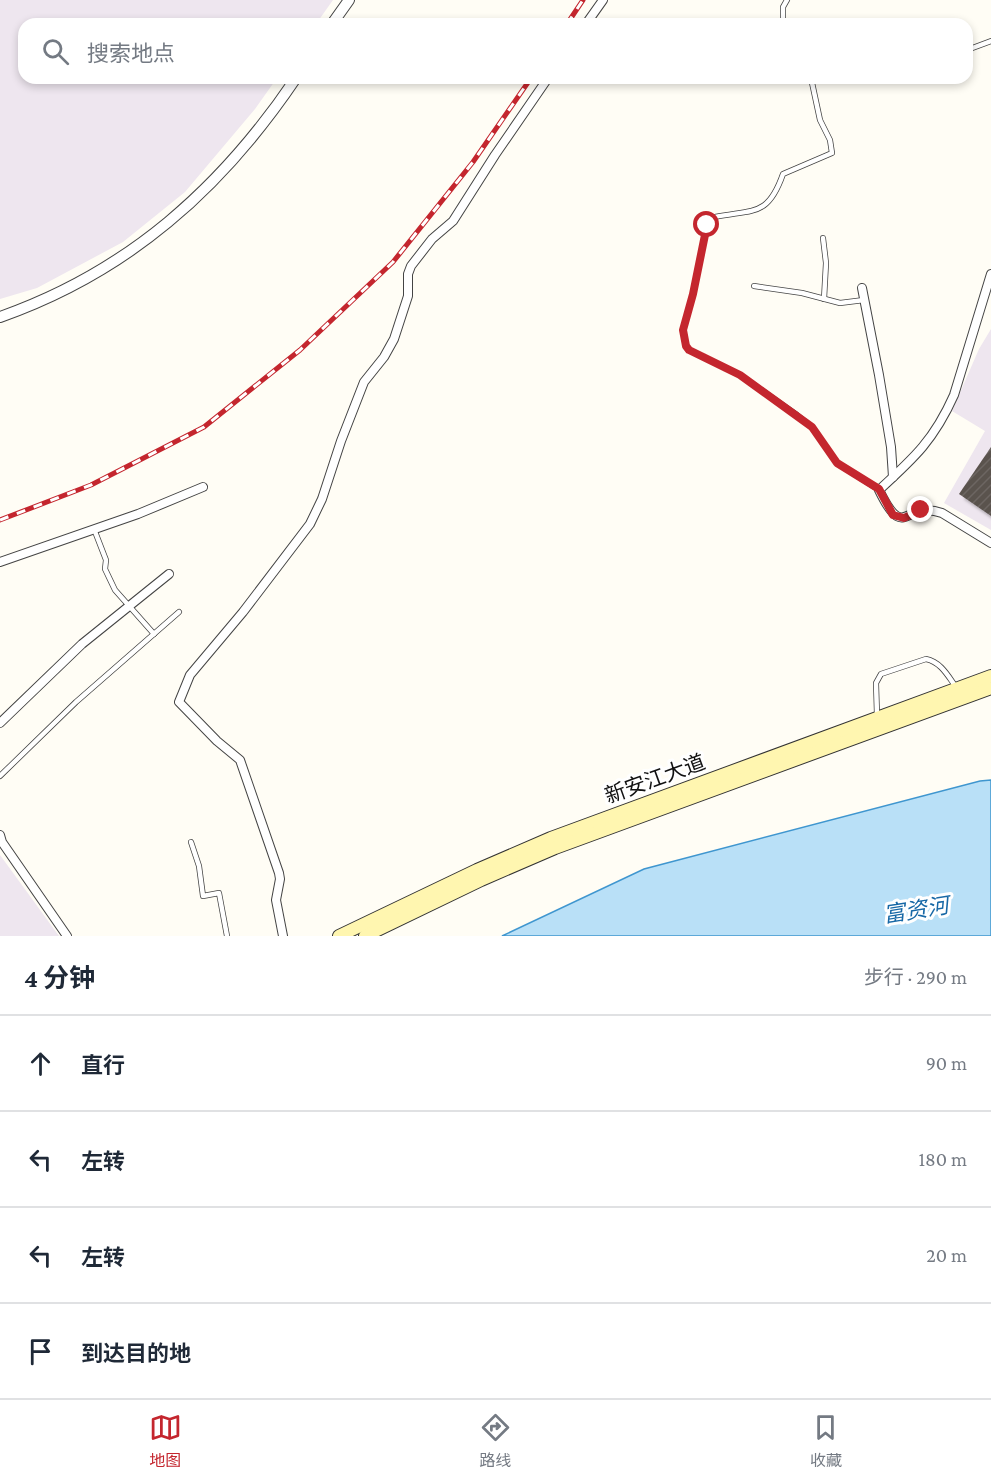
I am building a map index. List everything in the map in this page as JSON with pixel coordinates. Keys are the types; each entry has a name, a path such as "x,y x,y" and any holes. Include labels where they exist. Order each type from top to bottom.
{"main road":[{"name":"新安江大道","path":"339,936 477,870 551,838 991,676"},
{"name":"新安江大道","path":"365,936 555,848 991,688"}],"street":[{"path":"336,18 349,0"},
{"path":"590,18 603,0"},
{"path":"0,316 58,293 102,269 177,216 246,146 292,84"},
{"path":"283,936 276,900 279,873 240,760 217,741 179,702 190,675 243,612 310,525 322,499 364,382 384,357 394,339 408,296 408,274 411,266 432,239 453,221 495,154 544,84"},
{"path":"991,274 948,409 926,445 879,489 889,510 896,517 904,518 921,510 934,510 991,543"},
{"path":"862,288 891,447 893,477"},
{"path":"0,562 138,514 203,486"},
{"path":"0,723 82,644 169,574"},
{"path":"0,835 2,842 67,936"}],"lane":[{"path":"783,18 783,7 787,0"},
{"path":"973,48 991,41"},
{"path":"812,84 819,120 830,140 832,153 783,174 772,199 759,209 715,217 710,220 683,330 683,341 689,350 740,375 797,415 812,427 837,463 879,489"},
{"path":"824,238 826,263 824,299"},
{"path":"754,286 802,293 840,303 866,300"},
{"path":"94,530 106,560 105,569 115,590 154,634"},
{"path":"0,776 76,702 179,612"},
{"path":"877,718 876,683 881,674 930,660 940,666 957,688"},
{"path":"191,842 199,866 203,896 219,893 227,936"}],"shaded area":[{"path":"0,0 333,0 320,18 18,18 18,84 273,84 255,109 185,192 123,242 37,288 0,299"},
{"path":"991,329 991,530 944,503 985,431 952,411 979,349"},
{"path":"0,855 59,936 0,936"}],"water":[{"name":"富资河","path":"991,780 991,936 502,936 644,869"}],"building":[{"path":"991,447 991,516 959,494"}],"railway":[{"path":"571,18 583,0"},
{"path":"0,520 91,485 204,427 300,350 393,262 473,162 527,84"}],"route":[{"path":"707,225 683,330 683,341 689,350 740,375 812,427 837,463 879,489 893,515 904,518 921,510"}]}
